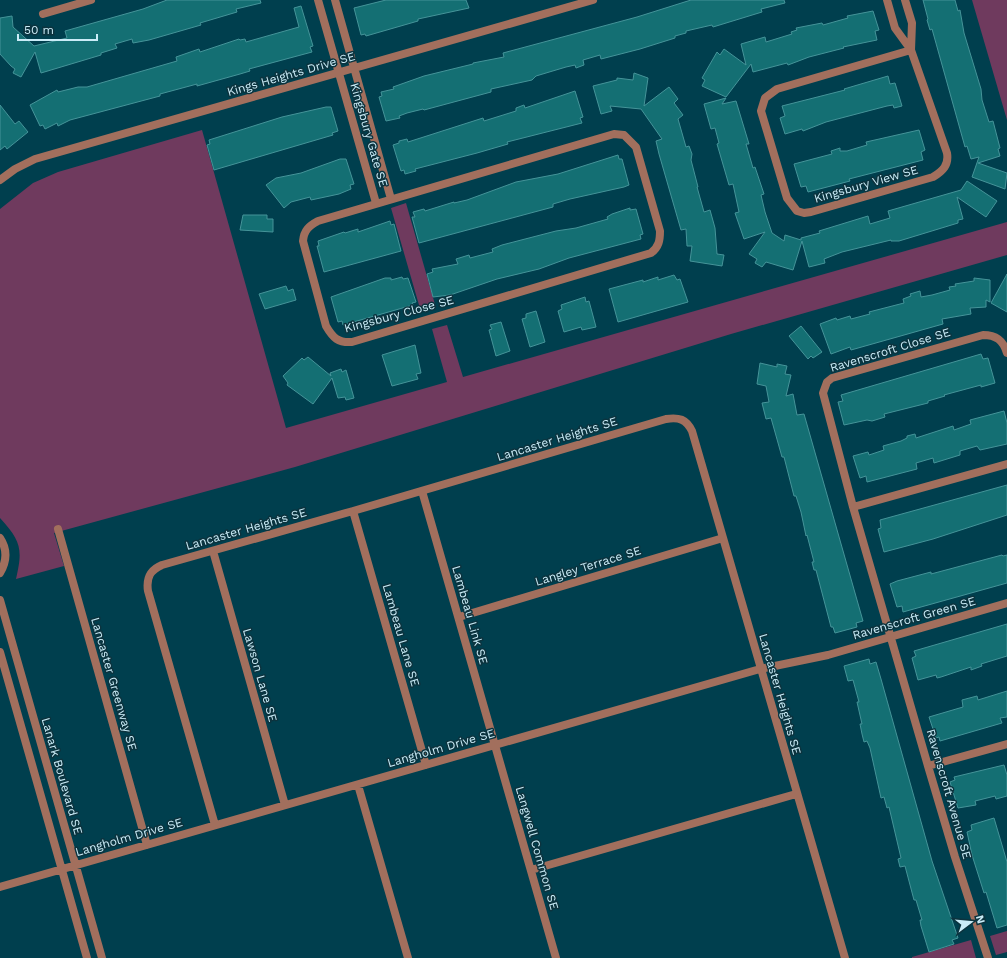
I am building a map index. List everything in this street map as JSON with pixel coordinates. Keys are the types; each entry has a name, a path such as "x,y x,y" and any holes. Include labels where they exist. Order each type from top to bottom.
{"street":[{"path":"43,14 91,0"},
{"name":"Kingsbury Gate SE","path":"318,0 376,203"},
{"name":"Kingsbury Gate SE","path":"334,0 391,199"},
{"name":"Kings Heights Drive SE","path":"0,180 15,169 35,159 594,0"},
{"name":"Kingsbury View SE","path":"887,0 895,28 911,50 948,159 942,172 933,177 811,212 804,213 797,211 787,198 761,111 765,98 777,89 911,50"},
{"name":"Kingsbury View SE","path":"905,0 912,23 911,50"},
{"name":"Kingsbury Close SE","path":"614,134 624,135 636,147 660,231 660,239 657,248 641,257 352,342 336,340 326,326 303,241 303,235 306,229 318,221 391,199 614,134"},
{"name":"Ravenscroft Close SE","path":"890,637 823,398 824,387 832,378 983,335 997,338 1002,342 1007,353"},
{"name":"Lancaster Heights SE","path":"215,825 147,585 149,574 157,567 666,419 681,418 687,422 692,431 796,794 845,958"},
{"path":"853,507 1007,464"},
{"name":"Lambeau Link SE","path":"422,491 495,745"},
{"name":"Lambeau Lane SE","path":"353,511 426,765"},
{"name":"Lancaster Greenway SE","path":"58,529 147,845"},
{"path":"0,538 5,547 6,556 5,565 0,574"},
{"name":"Langley Terrace SE","path":"459,618 723,538"},
{"name":"Lawson Lane SE","path":"213,550 285,805"},
{"name":"Lanark Boulevard SE","path":"0,600 102,958"},
{"name":"Ravenscroft Green SE","path":"828,655 1007,603"},
{"name":"Ravenscroft Avenue SE","path":"890,637 955,857 988,958"},
{"path":"0,652 87,958"},
{"name":"Langholm Drive SE","path":"0,887 760,669 828,655"},
{"path":"928,766 1007,744"},
{"name":"Langwell Common SE","path":"495,745 556,958"},
{"path":"358,785 408,958"},
{"path":"531,870 796,794"}],"shaded area":[{"path":"972,0 1007,0 1007,120"},
{"path":"202,130 286,428 447,382 432,329 447,325 463,377 1007,222 1007,255 731,334 295,467 54,533 64,566 16,579 20,553 16,539 0,518 0,209 33,183 58,172"},
{"path":"406,203 436,308 421,312 391,208"},
{"path":"1007,931 1007,952 996,955 990,936"},
{"path":"971,940 976,958 912,958 912,957"}],"building":[{"path":"167,0 260,0 261,3 236,9 237,12 200,23 201,25 149,40 133,43 132,39 115,44 117,48 101,53 101,55 41,73 35,52 21,77 13,73 15,69 0,54 0,18 12,16 13,27 34,46 67,38 65,31 143,9"},
{"path":"386,0 466,0 469,8 418,19 418,21 366,36 365,34 361,35 354,8"},
{"path":"691,0 784,0 785,3 761,9 762,12 713,27 712,25 686,31 686,33 675,36 675,38 640,49 601,59 600,55 583,60 584,65 576,68 575,65 566,67 536,76 532,80 491,89 491,92 424,110 407,113 399,116 400,118 386,121 379,97 382,96 381,92 394,89 393,87 424,76 473,63 504,57 503,53 637,17"},
{"path":"923,0 955,0 958,11 960,10 964,33 981,89 982,100 989,122 993,121 1000,148 998,149 1000,156 978,163 1007,173 1005,189 972,177 979,157 971,159 967,146 965,147 932,29 930,30 927,20"},
{"path":"301,6 313,46 310,47 312,52 249,69 250,71 240,74 197,86 197,84 160,94 160,96 70,120 58,126 57,123 45,129 43,125 40,126 30,105 57,90 58,92 78,87 87,87 177,61 176,57 199,49 200,52 239,39 245,39 246,42 299,27 294,8"},
{"path":"873,11 879,30 875,31 877,40 843,47 844,48 809,57 788,65 787,63 753,72 751,64 726,97 702,86 705,80 702,78 717,52 720,55 724,49 746,65 741,44 765,37 766,42 792,34 791,32 797,30 796,28 822,23 823,25 848,18 847,16"},
{"path":"634,73 648,78 644,106 669,87 678,99 674,103 683,115 678,119 686,147 689,146 692,154 691,160 704,212 710,210 715,228 717,254 724,255 722,266 690,261 692,246 687,246 686,229 681,230 656,141 662,139 641,109 610,106 612,111 601,114 593,86 617,80 617,78 633,80"},
{"path":"888,76 890,84 895,83 902,106 894,108 893,105 887,106 826,122 803,131 802,129 785,134 780,118 785,116 782,106 845,90 844,89"},
{"path":"575,91 583,117 580,118 582,123 507,142 508,144 415,169 416,171 405,174 404,170 401,171 393,145 399,143 399,141 407,139 408,142 483,118 484,121 516,111 516,108 524,105 525,108"},
{"path":"726,98 722,104 736,101 749,144 746,144 753,168 755,167 764,194 761,195 772,233 784,241 785,235 801,240 801,238 820,233 819,231 868,216 870,224 890,218 888,211 961,190 967,181 997,201 986,217 957,197 963,219 958,220 958,223 899,241 891,240 842,252 824,259 825,263 809,267 802,241 793,270 766,262 762,267 755,263 757,259 749,254 765,232 744,239 735,213 739,212 733,184 729,185 717,144 719,143 715,128 711,129 704,104"},
{"path":"0,105 15,124 19,121 28,132 7,149 5,146 0,150"},
{"path":"331,107 338,131 332,133 333,135 214,170 207,145 210,144 209,140 282,117"},
{"path":"919,130 925,150 921,152 923,160 849,179 850,181 808,192 806,186 801,187 794,164 832,154 831,151 840,148 840,151 847,151 867,145 866,142"},
{"path":"618,155 619,159 622,159 629,185 570,199 553,204 553,207 419,243 412,217 415,217 413,212 424,209 425,211 454,202 467,200 516,182 558,174"},
{"path":"340,159 346,159 354,184 350,185 351,189 339,194 311,200 310,197 291,202 284,208 266,185 276,178 301,173"},
{"path":"630,208 630,210 636,209 643,234 640,235 641,239 569,258 539,269 497,279 450,295 433,297 427,274 433,272 432,269 458,264 456,259 469,255 470,258 493,252 492,249 502,245 608,219 607,217 612,214"},
{"path":"243,215 267,215 267,219 273,219 273,232 240,230"},
{"path":"390,221 391,225 394,224 401,251 324,272 317,246 319,246 318,241 344,232 358,229 358,232"},
{"path":"1007,274 1007,312 991,303"},
{"path":"674,275 677,280 680,279 688,302 618,322 609,289 643,280 643,282 658,277 658,280"},
{"path":"402,277 403,279 408,278 416,302 412,303 413,305 343,325 342,321 338,322 331,297 385,278 391,278 391,280"},
{"path":"974,278 990,280 990,302 986,300 986,307 970,308 971,314 942,319 943,324 851,350 850,347 831,354 820,324 836,318 837,320 850,316 851,319 870,314 869,312 904,303 903,299 911,296 910,294 920,291 921,297 932,295 950,290 949,287 956,286 955,284 974,281"},
{"path":"286,286 288,291 293,289 296,300 265,309 259,294"},
{"path":"585,297 586,302 589,301 596,327 582,330 581,327 564,332 558,311 562,309 561,305"},
{"path":"536,311 545,342 530,347 522,319 526,318 526,314"},
{"path":"501,322 510,351 496,356 489,330 492,329 490,325"},
{"path":"801,326 822,352 813,358 811,356 808,359 789,336"},
{"path":"415,345 421,373 416,374 418,379 392,386 382,355"},
{"path":"981,354 983,359 988,358 995,383 981,387 981,385 944,395 945,396 928,401 928,403 884,414 885,417 872,421 867,420 844,425 838,402 843,401 841,395"},
{"path":"308,357 331,376 330,373 341,369 342,372 346,370 354,398 346,400 345,397 338,398 332,378 313,404 287,385 288,383 283,376 302,358 304,360"},
{"path":"760,363 777,367 777,364 787,366 785,374 791,375 786,396 793,394 797,415 804,414 863,621 856,623 857,627 835,633 833,627 831,627 816,570 814,570 812,562 814,562 807,535 806,536 801,512 796,496 794,496 784,457 782,457 771,418 766,419 762,403 769,402 766,386 757,384"},
{"path":"1004,411 1007,423 1007,444 980,450 977,446 960,451 960,455 934,463 933,458 916,463 917,469 867,482 866,476 860,478 853,456 868,452 869,455 884,450 883,446 901,441 907,438 907,436 915,434 916,438 953,426 954,430 971,424 970,420"},
{"path":"1007,485 1007,515 933,539 884,552 878,529 881,528 880,520"},
{"path":"1002,555 1007,555 1007,583 903,612 902,606 897,607 890,584 931,572 931,574"},
{"path":"1007,624 1007,656 981,664 982,666 971,670 971,667 937,678 936,675 918,680 912,658 916,656 914,651"},
{"path":"869,659 870,664 876,662 932,861 958,938 952,940 954,944 929,952 921,926 920,920 922,920 916,900 914,900 905,866 900,867 898,859 901,858 889,807 887,808 884,797 881,798 870,748 867,741 864,742 857,702 859,702 853,680 848,681 844,666"},
{"path":"1007,691 1007,717 1000,718 1002,723 940,741 939,737 936,738 929,717 963,707 962,700 977,696 978,700"},
{"path":"1004,765 1007,775 1007,796 996,799 995,796 975,801 976,805 958,808 950,782 955,780 954,777"},
{"path":"994,818 1007,862 1007,925 997,928 986,892 984,893 972,855 967,832 972,830 971,825"}]}
